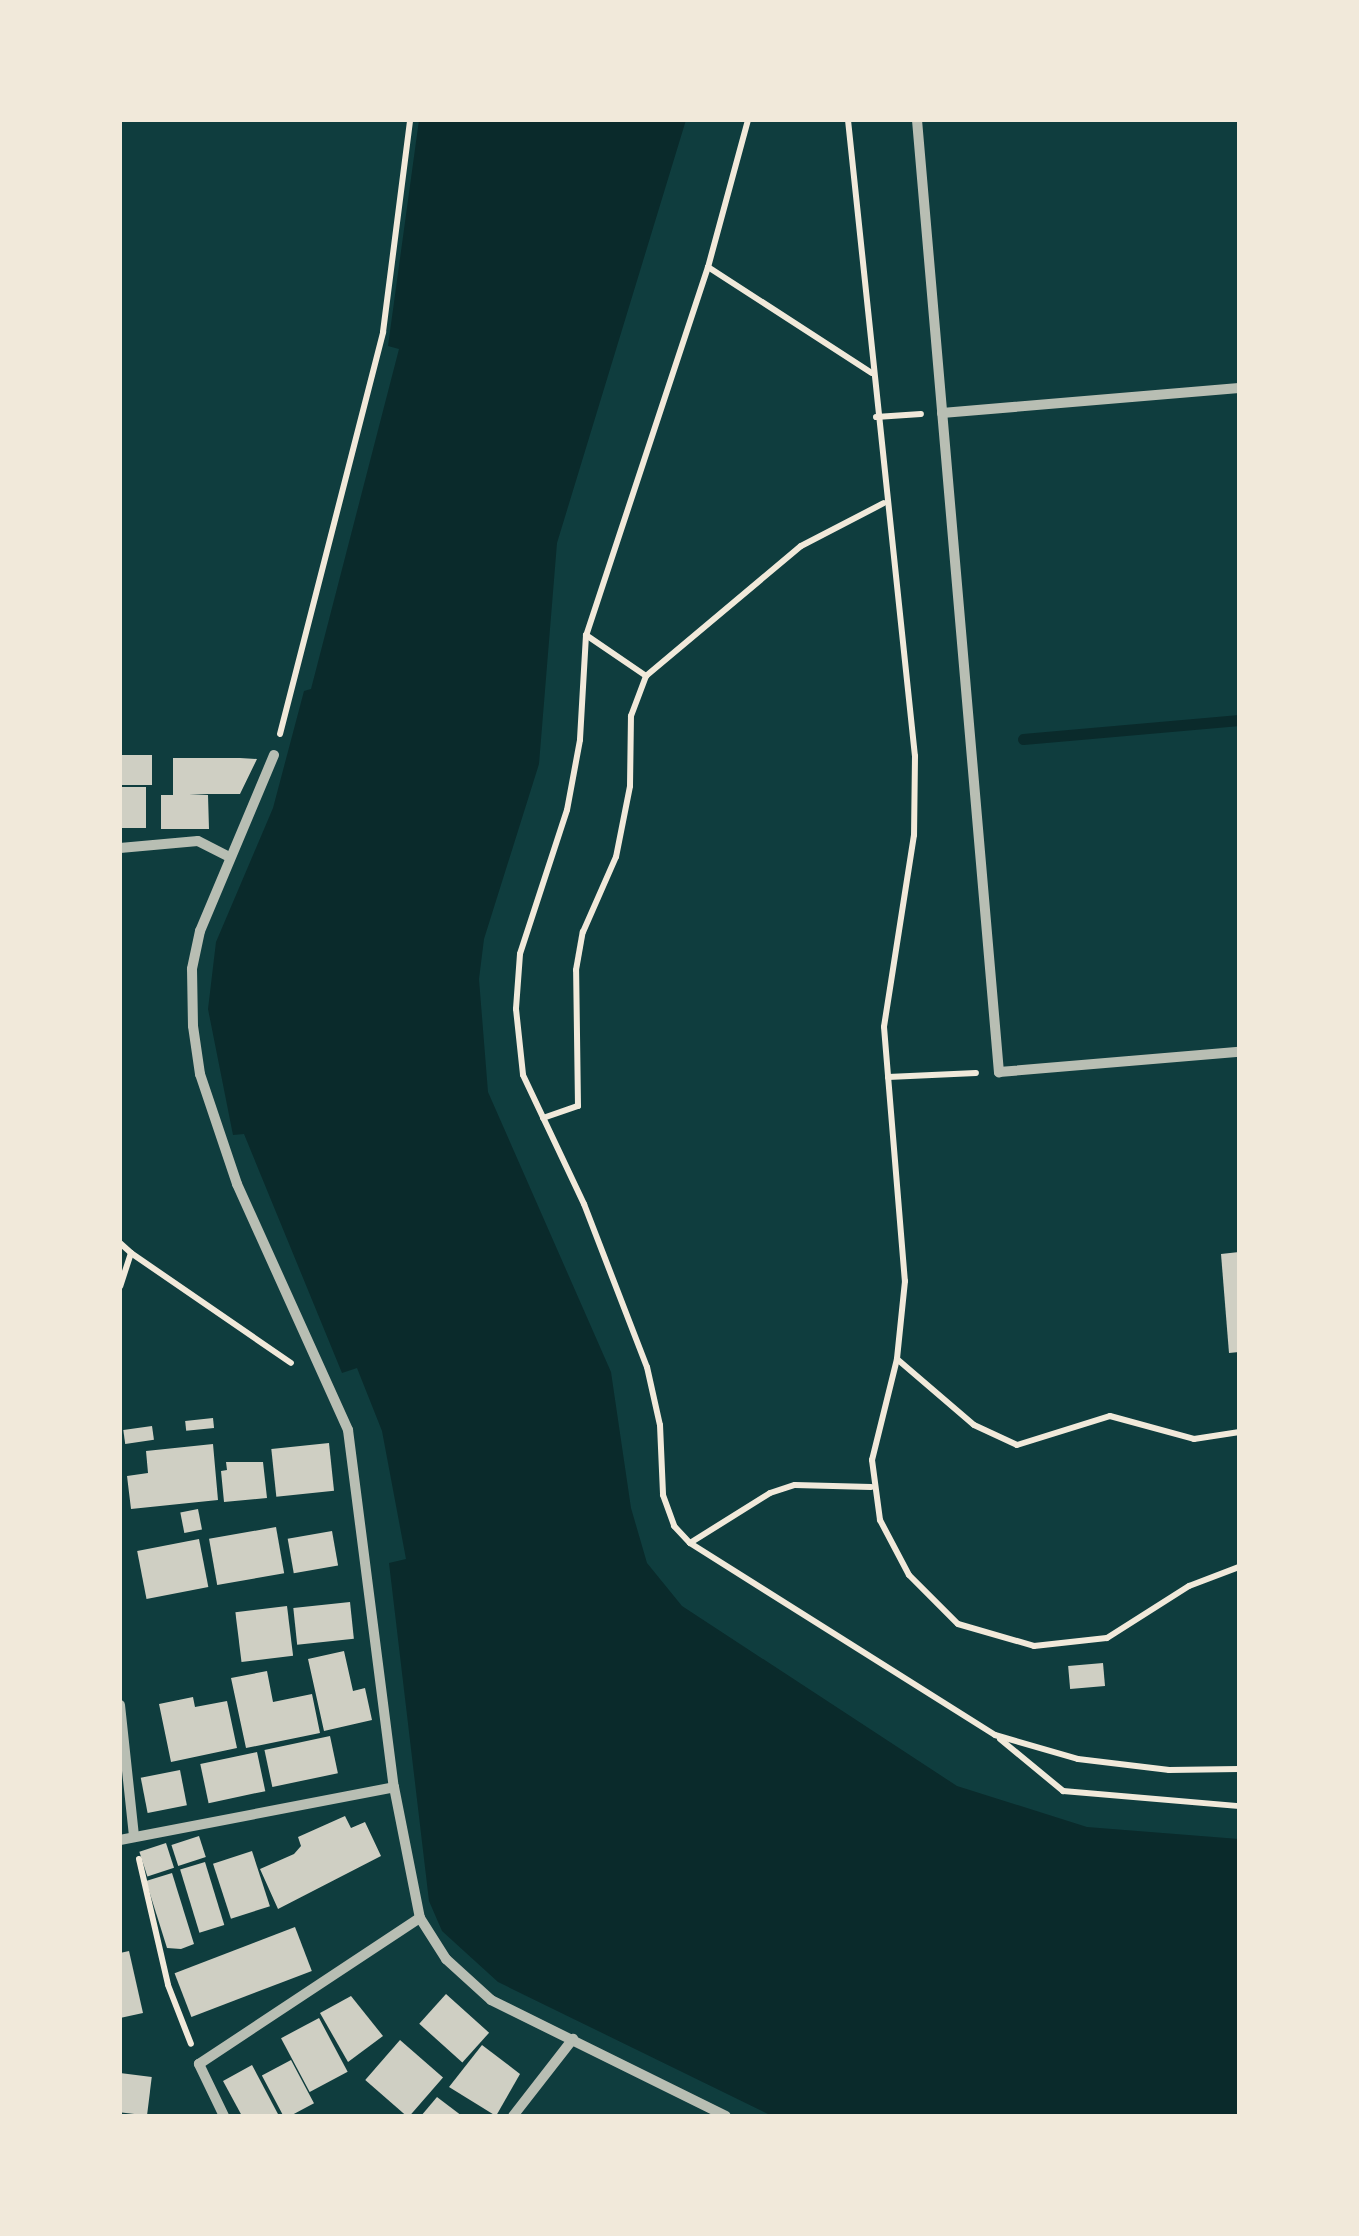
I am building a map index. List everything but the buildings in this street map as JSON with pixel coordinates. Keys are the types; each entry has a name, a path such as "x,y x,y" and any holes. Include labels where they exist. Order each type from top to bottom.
{"street":[{"path":"917,120 1000,1072 1239,1052"},
{"path":"942,413 1239,388"},
{"path":"274,755 230,857 192,968 200,1074 237,1184 348,1430 394,1787 420,1918 446,1959 491,2000 726,2116"},
{"path":"120,848 198,840 230,857"},
{"path":"120,1705 134,1835"},
{"path":"120,1840 394,1787"},
{"path":"224,2116 199,2064 420,1918"},
{"path":"513,2116 573,2039"}],"path":[{"path":"274,755 383,332 410,120"},
{"path":"748,120 708,267 586,635 580,740 566,810 520,954 516,1009 523,1075 647,1367 660,1425 663,1496 674,1526 690,1544 995,1735 1062,1791 1239,1806"},
{"path":"848,120 884,503 915,756 912,854 884,1027 904,1265 896,1359 871,1486 890,1545 929,1601 958,1624 1034,1646 1107,1638 1189,1586 1239,1568"},
{"path":"708,267 873,374"},
{"path":"876,417 942,413"},
{"path":"543,1118 578,1106 576,970 583,932 616,857 630,786 632,716 646,676 801,546 884,503"},
{"path":"586,635 646,676"},
{"path":"888,1077 1000,1072"},
{"path":"120,1244 305,1373 325,1380"},
{"path":"120,1286 131,1253"},
{"path":"896,1359 974,1424 1017,1445 1110,1416 1194,1439 1239,1432"},
{"path":"690,1544 770,1492 795,1485 871,1486"},
{"path":"995,1735 1078,1759 1169,1770 1239,1769"},
{"path":"134,1835 168,1985 199,2064"}],"water":[{"path":"419,120 686,120 557,543 539,764 484,939 479,979 488,1092 611,1372 631,1508 647,1563 682,1606 957,1786 1087,1827 1239,1839 1239,2116 772,2116 498,1982 442,1931 429,1901 389,1563 406,1559 382,1431 357,1368 342,1373 244,1134 233,1135 208,1009 216,942 273,808 304,691 311,689 399,349 388,346"}],"waterway":[{"path":"1023,739 1239,720"}]}
